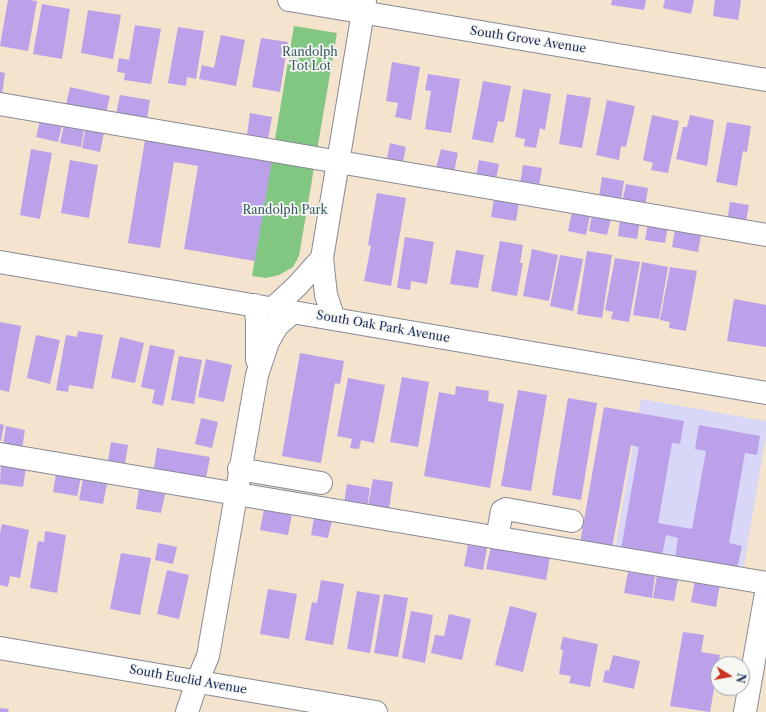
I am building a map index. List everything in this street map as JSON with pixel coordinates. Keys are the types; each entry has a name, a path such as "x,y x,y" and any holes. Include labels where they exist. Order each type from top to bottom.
{"street":[{"name":"South Grove Avenue","path":"289,0 364,6 766,80"},
{"path":"334,319 326,295 322,258 364,6"},
{"path":"0,104 766,235"},
{"path":"187,712 208,656 256,375 257,321 274,309 322,258"},
{"name":"South Oak Park Avenue","path":"0,262 766,393"},
{"path":"256,375 268,342 277,326 274,309"},
{"path":"0,454 766,583"},
{"path":"239,469 321,483"},
{"path":"498,538 502,511 506,509 572,521"},
{"path":"745,712 766,593"},
{"name":"South Euclid Avenue","path":"0,648 376,712"}],"shaded area":[{"path":"641,399 766,421 766,436 743,572 615,551"}],"green space":[{"name":"Randolph Park","path":"294,26 337,33 299,256 293,267 279,275 266,278 252,276"}],"building":[{"path":"8,0 37,1 28,51 0,46"},
{"path":"612,0 646,0 644,10 611,5"},
{"path":"665,0 694,0 691,14 663,8"},
{"path":"715,0 741,0 738,20 713,16"},
{"path":"42,4 70,9 62,59 33,54"},
{"path":"88,10 121,15 113,59 81,53"},
{"path":"135,25 161,29 151,84 124,80 125,73 117,72 119,58 129,60"},
{"path":"178,27 204,31 196,79 187,77 186,86 168,83"},
{"path":"221,35 245,40 236,86 199,79 202,65 214,68"},
{"path":"261,38 288,42 280,92 252,87"},
{"path":"392,62 420,67 411,120 395,117 398,103 386,101"},
{"path":"0,72 5,73 2,94 0,93"},
{"path":"428,74 460,79 451,133 425,129 431,91 425,90"},
{"path":"483,81 511,86 504,122 498,121 493,143 472,139"},
{"path":"70,87 110,96 106,113 66,105"},
{"path":"523,89 551,94 545,130 540,128 536,148 524,146 525,139 515,137"},
{"path":"567,94 591,98 582,148 559,144"},
{"path":"120,95 150,100 147,119 116,114"},
{"path":"607,100 635,106 626,147 621,146 619,160 596,155"},
{"path":"250,113 272,117 268,139 247,135"},
{"path":"652,115 679,121 668,173 651,170 653,163 643,160"},
{"path":"690,115 714,120 707,166 676,159 683,127 687,127"},
{"path":"41,117 63,122 58,142 36,137"},
{"path":"727,122 751,126 747,152 743,151 737,186 716,182"},
{"path":"64,125 84,129 81,147 60,143"},
{"path":"85,130 104,133 100,152 82,148"},
{"path":"146,134 273,155 255,261 184,249 198,166 174,162 160,248 128,243"},
{"path":"390,143 406,147 403,162 387,158"},
{"path":"31,149 52,153 40,219 20,215"},
{"path":"441,149 458,153 454,172 436,168"},
{"path":"70,160 98,165 89,218 61,213"},
{"path":"479,160 499,164 496,180 476,177"},
{"path":"523,165 542,168 539,186 520,184"},
{"path":"602,177 624,181 621,201 599,197"},
{"path":"626,184 648,188 645,207 622,203"},
{"path":"377,193 406,198 391,286 364,281 371,246 368,245"},
{"path":"494,199 519,203 516,221 491,217"},
{"path":"730,202 749,205 745,225 727,222"},
{"path":"572,212 590,215 586,235 568,231"},
{"path":"592,215 611,219 607,235 589,231"},
{"path":"620,219 640,222 637,239 618,236"},
{"path":"648,223 668,226 665,243 645,240"},
{"path":"675,230 701,235 698,252 672,247"},
{"path":"405,237 434,242 427,284 411,281 410,290 397,288"},
{"path":"500,241 523,245 520,263 523,263 517,296 491,291"},
{"path":"532,249 558,255 549,301 523,296"},
{"path":"456,250 484,255 478,288 450,284"},
{"path":"587,251 612,255 602,318 577,314"},
{"path":"560,255 583,259 573,311 550,306"},
{"path":"615,258 640,262 629,322 611,319 613,312 605,310"},
{"path":"642,262 668,267 659,319 633,315"},
{"path":"670,267 697,271 686,331 669,328 670,322 660,320"},
{"path":"734,299 766,305 766,347 727,341"},
{"path":"0,322 21,326 9,392 0,390"},
{"path":"78,331 103,335 93,389 69,385 68,392 56,390 66,335 77,337"},
{"path":"36,335 60,340 50,384 27,378"},
{"path":"120,337 144,343 135,383 111,378"},
{"path":"150,345 175,350 163,406 152,403 155,390 141,387"},
{"path":"300,353 344,361 340,384 335,383 321,463 282,456"},
{"path":"179,356 202,360 194,404 171,400"},
{"path":"206,359 232,365 224,402 198,397"},
{"path":"402,377 429,382 418,447 390,442"},
{"path":"348,378 385,385 374,443 361,440 359,449 350,448 352,439 337,436"},
{"path":"456,386 489,391 488,401 504,404 490,488 424,476 439,392 455,395"},
{"path":"518,390 547,395 531,491 501,486"},
{"path":"568,398 597,403 581,500 552,495"},
{"path":"604,407 684,421 680,444 672,443 658,523 692,529 706,451 695,449 699,425 760,436 757,455 745,453 729,543 742,546 737,569 675,558 678,538 666,535 662,556 621,549 639,447 631,445 612,548 580,543"},
{"path":"201,418 218,422 212,448 195,444"},
{"path":"0,424 4,425 1,441 0,441"},
{"path":"6,426 25,430 22,449 3,446"},
{"path":"111,442 128,445 125,464 108,461"},
{"path":"157,448 210,457 205,483 153,474"},
{"path":"1,464 26,468 23,487 0,484"},
{"path":"56,474 81,478 77,496 53,492"},
{"path":"83,479 107,484 103,504 79,500"},
{"path":"373,479 393,482 389,509 368,505"},
{"path":"347,484 370,488 367,507 344,503"},
{"path":"139,489 165,494 161,513 136,509"},
{"path":"264,509 292,514 288,535 260,530"},
{"path":"314,518 332,521 328,538 311,535"},
{"path":"2,524 29,530 20,578 10,576 8,587 0,585 0,533"},
{"path":"45,531 66,535 57,593 30,588 38,541 44,542"},
{"path":"158,543 177,547 173,564 155,560"},
{"path":"468,545 487,548 483,570 464,566"},
{"path":"491,546 550,557 546,580 486,569"},
{"path":"121,553 151,558 140,615 110,609"},
{"path":"167,570 189,575 179,619 157,614"},
{"path":"628,572 655,576 652,598 624,593"},
{"path":"657,575 678,579 674,601 653,598"},
{"path":"321,580 344,584 333,645 305,640 312,602 317,603"},
{"path":"695,580 720,584 716,607 691,602"},
{"path":"268,589 297,594 289,639 260,634"},
{"path":"357,591 380,595 370,653 347,649"},
{"path":"384,594 408,598 398,657 374,653"},
{"path":"510,606 537,613 523,672 495,665"},
{"path":"411,611 433,615 425,663 402,658"},
{"path":"449,614 471,619 462,660 431,653 435,635 444,636"},
{"path":"683,632 704,635 701,652 720,655 710,656 710,696 713,696 710,712 670,706"},
{"path":"563,637 598,644 590,687 569,683 571,676 559,674 563,650 560,649"},
{"path":"613,655 640,661 634,689 603,682 605,670 609,671"},
{"path":"0,708 9,709 8,712 0,712"}],"park label":[{"name":"Randolph Tot Lot","path":"310,60"}]}
